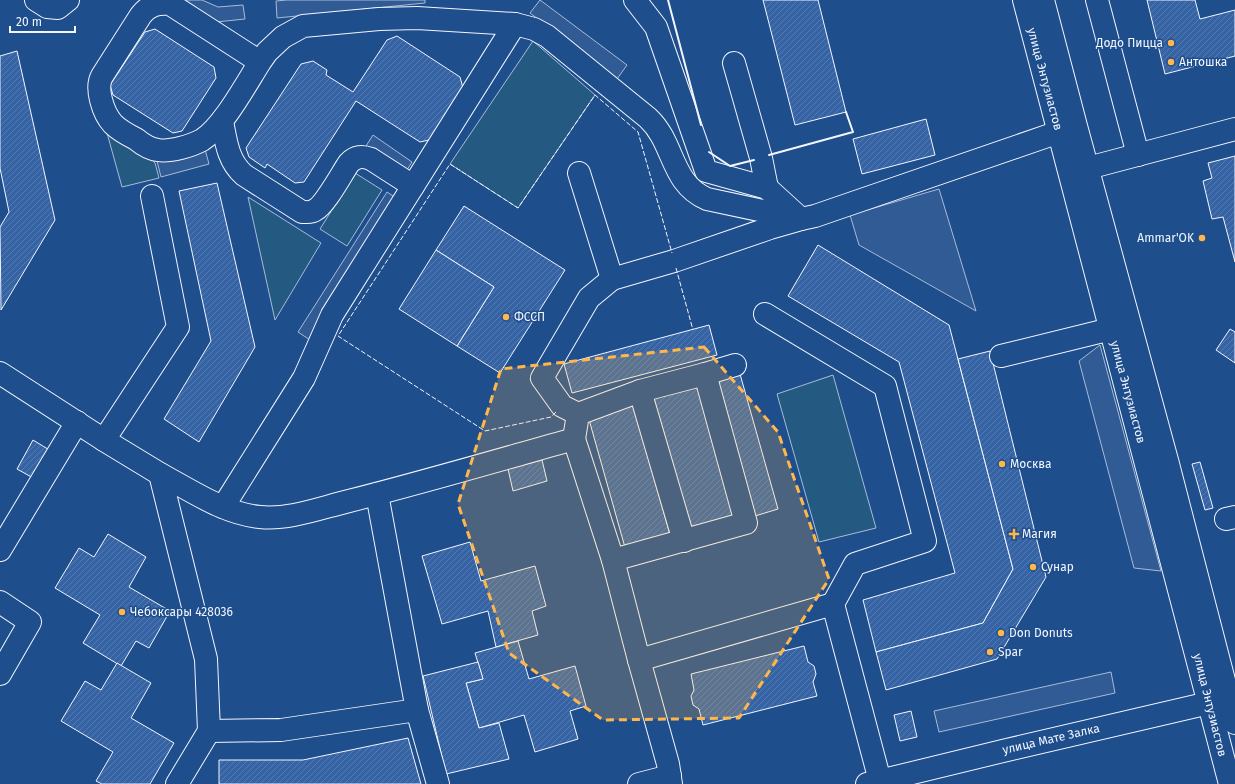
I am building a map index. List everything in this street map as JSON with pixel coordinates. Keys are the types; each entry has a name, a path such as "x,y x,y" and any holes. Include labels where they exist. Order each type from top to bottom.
{"main road":[{"path":"36,0 47,6 58,8 68,0"},
{"path":"635,0 656,27 706,171 767,188 802,219"},
{"name":"улица Энтузиастов","path":"1024,0 1068,129 1168,464 1224,700 1230,784"},
{"name":"улица Энтузиастов","path":"1043,0 1068,129"},
{"path":"1097,0 1138,155"},
{"path":"260,62 170,4 154,4 146,9 141,15 99,82 98,89 106,114 118,128 152,149 166,150 197,142 211,133 222,121 267,52 283,37 303,26 378,18 515,24 534,29 547,36 654,123 661,133 684,182 699,196 802,219"},
{"path":"223,507 304,378 332,315 515,24"},
{"path":"734,63 761,158 767,188"},
{"path":"222,121 228,153 239,171 302,212 315,210 322,204 348,163 358,157 371,159 413,186"},
{"path":"1079,170 1235,128"},
{"path":"735,365 640,391 578,414 562,406 542,378 589,298 612,279 674,261 770,228 822,214 1068,129"},
{"name":"улица Энтузиастов","path":"1079,170 1111,329 1224,700 1235,724"},
{"path":"579,173 612,279"},
{"path":"104,440 178,327 152,196"},
{"path":"765,314 886,386 925,541 855,564 833,604 874,782"},
{"path":"1001,356 1111,329"},
{"path":"0,373 160,474 223,507 260,518 287,517 377,494 574,439"},
{"path":"613,560 746,523 705,374"},
{"path":"640,391 684,541"},
{"path":"578,414 574,439 613,560 671,780 639,784"},
{"path":"0,550 77,422"},
{"path":"160,474 206,659 209,731 177,784"},
{"path":"377,494 417,710 438,784"},
{"path":"0,602 30,622 0,674"},
{"path":"639,660 833,604"},
{"name":"улица Мате Залка","path":"874,782 1022,746 1224,700"},
{"path":"209,731 281,730 417,710"}],"highlighted area":[{"path":"704,347 778,432 829,579 739,718 603,720 509,653 458,504 501,369"}],"shaded area":[{"path":"166,0 202,0 218,7 243,5 245,19 216,22"},
{"path":"425,0 425,3 277,18 276,1"},
{"path":"540,0 627,65 617,79 530,13"},
{"path":"533,41 595,95 518,208 450,164"},
{"path":"108,131 152,160 155,163 159,178 122,187 107,133"},
{"path":"373,135 412,162 405,173 366,146"},
{"path":"205,149 209,164 161,177 157,161"},
{"path":"355,173 382,190 347,246 320,229"},
{"path":"939,189 976,311 859,245 850,215"},
{"path":"387,192 399,200 310,340 298,332"},
{"path":"248,197 321,243 275,320"},
{"path":"1100,345 1161,571 1134,568 1079,361"},
{"path":"833,375 876,528 819,542 777,394"},
{"path":"1111,672 1115,693 939,732 934,711"}],"building":[{"path":"763,0 818,0 846,112 795,125"},
{"path":"1147,0 1195,0 1200,19 1235,10 1235,56 1165,74"},
{"path":"155,29 214,67 216,78 182,131 173,133 113,95 110,85 145,32"},
{"path":"397,36 460,77 463,88 429,140 420,142 356,101 304,182 295,183 267,164 265,168 249,157 246,148 301,64 313,61 327,70 326,75 353,92 387,40"},
{"path":"17,51 55,220 1,310 0,227 9,212 0,168 0,56"},
{"path":"926,119 935,155 862,174 853,139"},
{"path":"1235,156 1235,262 1223,217 1212,219 1203,181 1212,178 1208,163"},
{"path":"217,183 255,347 199,442 164,419 211,341 179,191"},
{"name":"ФССП","path":"464,206 565,270 500,373 457,346 494,287 436,250"},
{"path":"818,245 949,325 1013,569 983,623 876,652 863,600 955,573 899,362 788,296"},
{"path":"436,250 494,287 457,346 399,309"},
{"path":"709,325 717,355 572,393 564,364"},
{"path":"1230,329 1235,332 1235,363 1216,350"},
{"name":"Москва","path":"990,351 1046,577 997,659 886,690 876,652 983,623 1013,569 958,359"},
{"path":"740,374 778,509 755,516 716,380"},
{"path":"699,384 736,519 691,532 653,397"},
{"path":"633,403 671,538 626,551 588,416"},
{"path":"33,440 51,451 35,479 17,469"},
{"path":"542,460 547,481 513,491 508,469"},
{"path":"1200,462 1213,508 1205,510 1192,464"},
{"path":"108,534 146,557 129,587 170,611 149,648 136,641 121,666 83,643 100,615 55,588 79,548 94,557"},
{"path":"470,542 481,581 535,566 546,606 532,611 538,635 496,647 488,611 442,624 422,556"},
{"path":"518,641 529,679 575,666 586,706 570,711 578,739 535,752 524,715 479,728 466,683 483,679 475,653"},
{"path":"804,646 808,662 814,666 816,674 813,682 817,696 703,725 699,709 693,705 691,696 694,690 691,674"},
{"path":"478,662 483,679 466,683 479,728 499,723 509,759 446,774 423,676"},
{"path":"117,663 151,683 131,718 174,743 150,784 102,784 96,781 113,752 61,721 85,681 101,690"},
{"path":"911,711 917,737 900,741 894,715"},
{"path":"408,738 421,784 219,784 219,760 303,760"}],"fence":[{"path":"556,412 551,417 485,431 338,336 450,164 518,208 595,95 638,132 672,253"},
{"path":"676,268 693,330"}],"wall":[{"path":"668,0 701,125"},
{"path":"769,155 853,132 846,112"},
{"path":"709,152 730,166 754,160"}],"place":[{"name":"Додо Пицца","path":"1171,43"},
{"name":"Антошка","path":"1171,62"},
{"name":"Ammar'OK","path":"1202,238"},
{"name":"ФССП","path":"506,317"},
{"name":"Москва","path":"1002,464"},
{"name":"Магия","path":"1014,534"},
{"name":"Сунар","path":"1033,567"},
{"name":"Чебоксары 428036","path":"122,612"},
{"name":"Don Donuts","path":"1001,633"},
{"name":"Spar","path":"990,652"}]}
